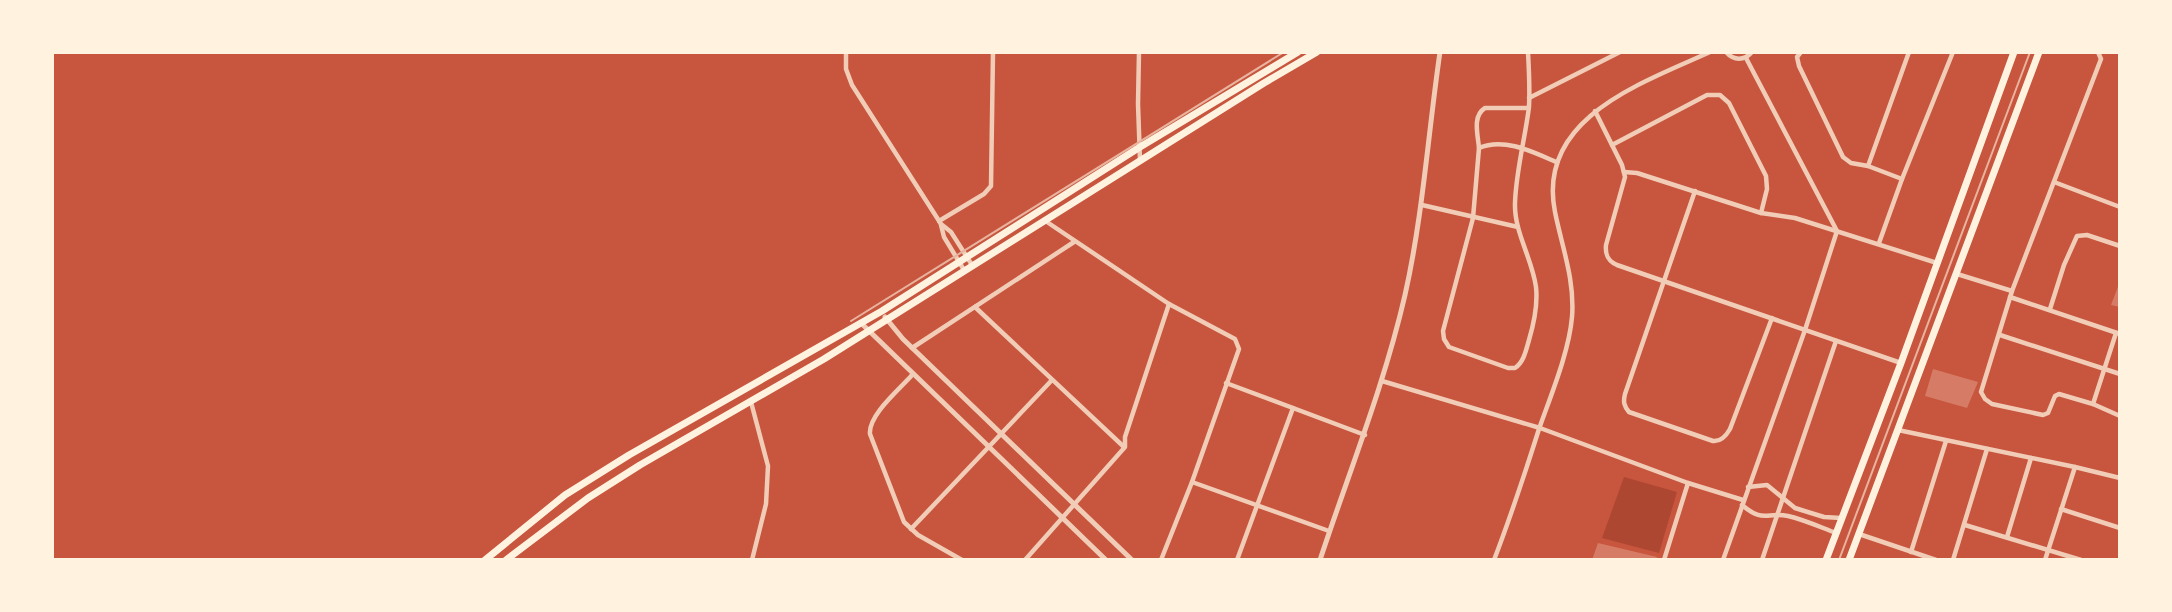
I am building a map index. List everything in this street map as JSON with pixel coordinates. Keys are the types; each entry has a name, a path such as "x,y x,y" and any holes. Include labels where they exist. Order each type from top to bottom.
{"main road":[{"path":"485,559 574,489 629,455 862,324 884,315 1140,147 1298,52"},
{"path":"969,261 1043,220 1317,52"},
{"path":"1826,559 1901,363 2014,52"},
{"path":"1849,559 2039,52"},
{"path":"506,559 588,498 824,359 868,331 884,315"}],"street":[{"path":"846,52 846,69 852,85 940,223 944,237 962,266"},
{"path":"940,223 992,186 993,52"},
{"path":"1139,52 1140,160"},
{"path":"1320,559 1365,435 1405,294 1422,205 1440,52"},
{"path":"1528,52 1529,98 1528,108 1523,148 1516,198 1518,228 1534,277 1537,303 1522,362 1515,368 1508,368 1452,349 1446,345 1443,331 1473,218 1479,148 1477,118 1480,110 1528,108"},
{"path":"1529,98 1619,52"},
{"path":"1494,559 1540,428 1572,317 1570,269 1553,192 1556,162 1568,140 1595,111 1623,94 1710,52"},
{"path":"1726,52 1737,59 1746,58 1752,52"},
{"path":"1801,52 1797,57 1799,66 1843,157 1851,163 1868,166 1902,179"},
{"path":"1868,166 1909,52"},
{"path":"1879,243 1953,52"},
{"path":"2098,52 2101,59 2011,294 1981,392 1988,402 2043,415 2048,413 2057,394 2093,404 2119,416"},
{"path":"1723,559 1837,232 1746,58"},
{"path":"1612,145 1707,95 1720,95 1729,103 1766,176 1767,189 1761,213"},
{"path":"1595,111 1624,172 1625,181 1607,241 1606,254 1610,261 1901,363"},
{"path":"1479,148 1498,144 1523,148 1556,162"},
{"path":"1624,172 1637,173 1761,213 1796,218 1937,263"},
{"path":"2054,182 2119,207"},
{"path":"1695,191 1625,394 1623,401 1629,412 1713,441 1722,439 1730,429 1772,318"},
{"path":"1422,205 1518,228"},
{"path":"1043,220 1169,304 1235,339 1239,349 1192,482 1161,559"},
{"path":"940,223 951,232 969,261"},
{"path":"2050,309 2064,265 2077,236 2091,236 2119,246"},
{"path":"912,348 1074,242"},
{"path":"1957,274 2118,333 2093,404"},
{"path":"1025,559 1125,447 1125,437 1169,304"},
{"path":"975,307 1125,447"},
{"path":"884,315 912,348 1132,559"},
{"path":"862,324 1106,559"},
{"path":"2000,335 2119,374"},
{"path":"1762,559 1836,341"},
{"path":"912,375 875,416 870,434 904,522 911,529 962,559"},
{"path":"911,529 1052,380"},
{"path":"1382,381 1540,428 1743,502 1751,512 1760,516 1790,517 1836,533"},
{"path":"1226,383 1365,435"},
{"path":"751,401 768,466 766,505 752,559"},
{"path":"1237,559 1293,408"},
{"path":"1898,430 2119,478"},
{"path":"1911,552 1946,441"},
{"path":"1953,559 1987,449"},
{"path":"2007,537 2031,458"},
{"path":"2045,559 2075,467"},
{"path":"1192,482 1329,531"},
{"path":"1664,559 1689,484"},
{"path":"1748,487 1767,485 1790,506 1824,517 1842,518"},
{"path":"2061,509 2119,528"},
{"path":"1965,525 2081,559"},
{"path":"1858,534 1936,559"}],"shaded area":[{"path":"1624,477 1677,492 1659,553 1602,538"}],"building":[{"path":"2120,284 2120,307 2111,305"},
{"path":"1933,369 1978,382 1967,408 1925,396"},
{"path":"1598,543 1657,557 1656,560 1592,560"}],"tram line":[{"path":"851,321 1284,52"},
{"path":"1839,560 2030,52"}]}
